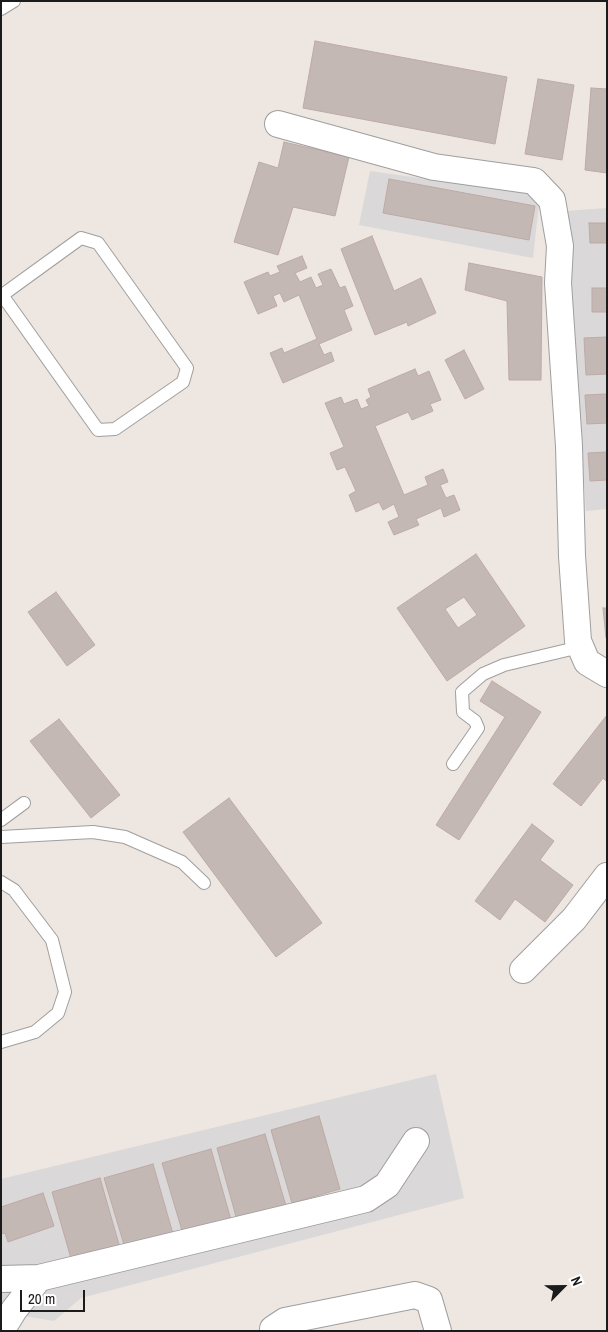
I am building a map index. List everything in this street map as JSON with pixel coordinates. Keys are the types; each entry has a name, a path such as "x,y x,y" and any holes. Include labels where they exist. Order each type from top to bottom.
{"street":[{"path":"278,124 434,167 534,181 552,200 560,246 558,283 569,446 572,556 578,641 587,662 607,674"},
{"path":"523,970 574,919 607,876"},
{"path":"1,1279 40,1278 366,1199 387,1185 416,1141"},
{"path":"2,1331 14,1310 40,1278"},
{"path":"273,1331 273,1329 286,1322 415,1295 429,1300 438,1331"}],"lane":[{"path":"1,9 14,1"},
{"path":"81,238 98,243 187,368 183,382 115,429 98,430 2,295 81,238"},
{"path":"454,764 478,728 475,721 463,712 462,692 483,674 504,665 580,647"},
{"path":"1,820 24,803"},
{"path":"1,837 93,832 125,837 182,862 204,883"},
{"path":"1,882 14,890 52,940 65,992 58,1013 35,1032 1,1042"}],"shaded area":[{"path":"370,171 540,195 533,258 359,225"},
{"path":"607,208 607,509 586,511 566,211"},
{"path":"436,1074 464,1198 81,1298 54,1321 1,1312 1,1179"}],"building":[{"path":"315,41 507,77 495,144 303,108"},
{"path":"538,79 574,85 562,160 525,154"},
{"path":"591,88 607,89 607,173 585,170"},
{"path":"284,142 349,157 335,216 293,207 278,255 234,242 259,162 278,168"},
{"path":"389,179 535,206 529,240 383,213"},
{"path":"589,223 607,223 607,243 590,243"},
{"path":"372,236 394,291 421,278 436,313 408,326 407,322 375,335 341,249"},
{"path":"302,256 307,268 295,273 300,282 311,277 316,288 323,285 318,274 331,269 340,288 345,286 353,306 344,310 352,330 319,344 324,355 331,352 334,361 283,383 270,353 282,348 284,353 317,339 299,295 284,302 280,293 273,296 277,306 258,314 244,282 268,272 270,276 280,272 277,266"},
{"path":"469,263 542,277 541,380 509,380 507,301 465,290"},
{"path":"592,288 607,288 607,312 592,312"},
{"path":"607,337 607,374 586,375 584,338"},
{"path":"464,350 484,389 465,399 445,360"},
{"path":"415,369 418,376 429,371 441,400 430,404 433,411 412,420 408,412 375,426 404,495 428,485 425,477 443,469 448,482 440,485 446,498 454,495 460,510 444,517 441,508 416,519 419,525 394,535 388,522 399,517 394,504 383,510 379,502 356,512 349,495 356,491 345,467 337,470 330,453 344,447 325,403 341,397 344,404 357,399 361,409 369,406 366,400 371,397 368,389"},
{"path":"607,394 607,423 587,424 585,395"},
{"path":"607,452 607,480 590,481 588,453"},
{"path":"476,554 525,626 447,681 397,608","holes":["464,597 477,615 458,628 445,609"]},
{"path":"56,592 95,645 67,666 28,612"},
{"path":"603,608 607,608 607,639 606,638"},
{"path":"492,681 541,712 459,840 436,825 505,717 480,701"},
{"path":"607,715 607,782 603,778 581,806 553,784"},
{"path":"59,719 120,795 91,818 30,741"},
{"path":"229,798 322,923 276,957 183,832"},
{"path":"532,824 554,841 540,860 573,885 545,922 515,899 500,920 475,901"},
{"path":"319,1116 340,1189 292,1203 271,1130"},
{"path":"265,1134 286,1206 237,1220 217,1148"},
{"path":"211,1149 231,1220 183,1234 162,1163"},
{"path":"153,1164 173,1234 125,1248 104,1178"},
{"path":"100,1178 120,1248 72,1262 52,1192"},
{"path":"43,1193 54,1226 8,1242 5,1233 1,1234 1,1207"}]}
